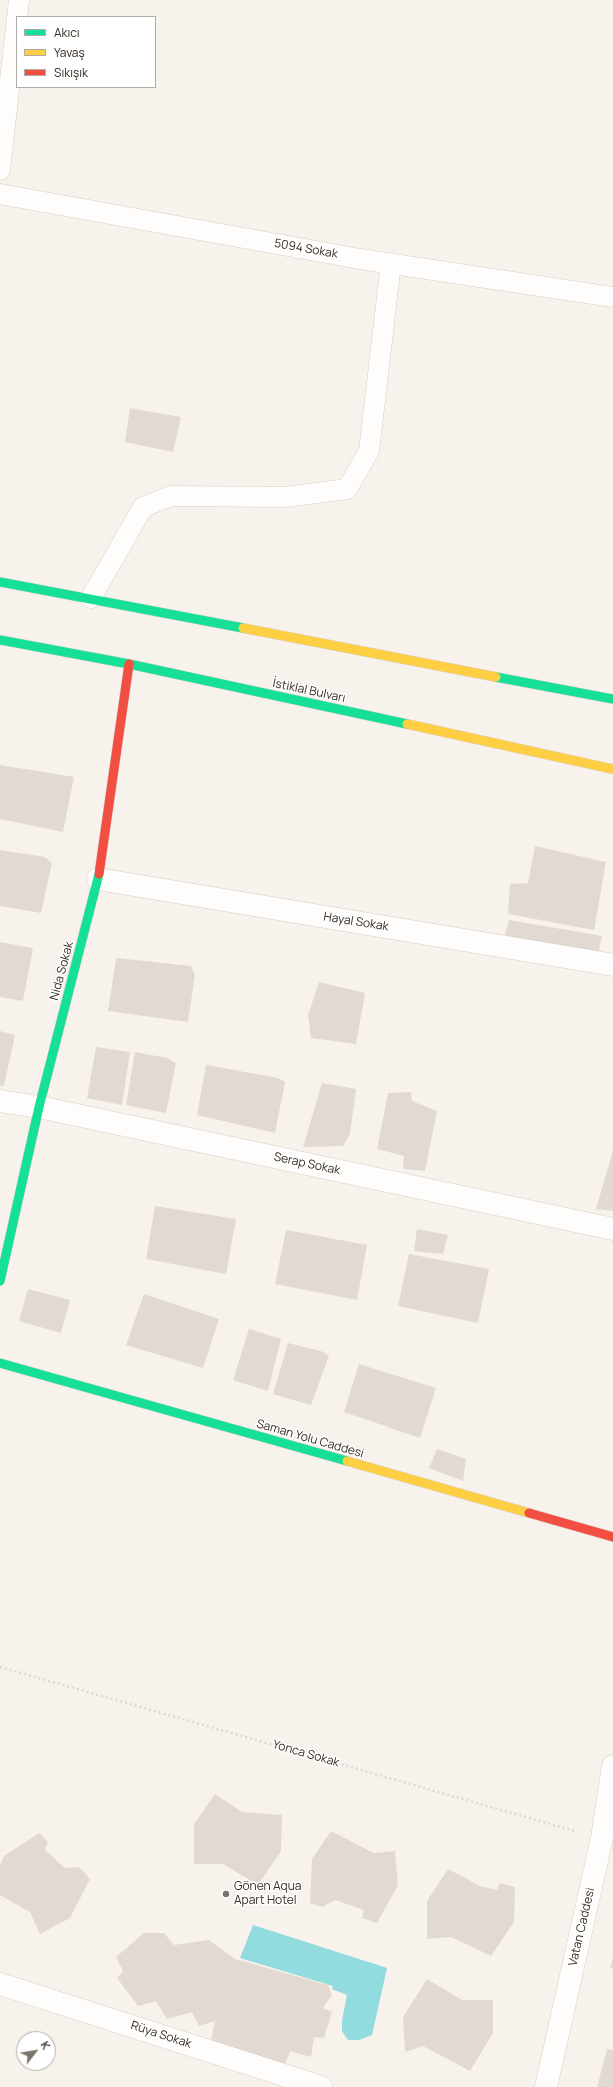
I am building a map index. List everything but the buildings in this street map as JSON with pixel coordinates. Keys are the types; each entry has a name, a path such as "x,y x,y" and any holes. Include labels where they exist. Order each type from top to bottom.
{"street":[{"path":"0,582 91,598 613,699"},
{"name":"İstiklal Bulvarı","path":"0,640 130,664 613,769"},
{"name":"Nida Sokak","path":"0,1281 39,1107 98,879 130,664"},
{"name":"Hayal Sokak","path":"98,879 613,965"},
{"name":"Serap Sokak","path":"0,1101 39,1107 613,1229"},
{"name":"Saman Yolu Caddesi","path":"0,1363 613,1538"},
{"name":"Vatan Caddesi","path":"546,2087 608,1840 613,1766"},
{"name":"Rüya Sokak","path":"0,1984 321,2087"}],"lane":[{"path":"17,16 19,0"},
{"path":"0,170 16,27"},
{"name":"5094 Sokak","path":"0,194 391,263 613,297"},
{"path":"91,598 143,507 171,496 286,497 347,489 369,451 391,263"}],"path":[{"name":"Yonca Sokak","path":"0,1667 608,1840"}],"water":[{"path":"253,1925 387,1968 372,2035 359,2040 348,2040 342,2031 342,2021 347,1995 332,1989 333,1986 240,1958"}],"traffic: fast":[{"path":"0,582 243,628"},
{"path":"0,640 129,664 407,724"},
{"path":"496,677 613,699"},
{"path":"0,1281 39,1107 99,874"},
{"path":"0,1363 347,1461"}],"traffic: slow":[{"path":"243,628 496,677"},
{"path":"407,724 613,769"},
{"path":"347,1461 529,1513"}],"traffic: jam":[{"path":"99,874 129,664"},
{"path":"529,1513 613,1537"}],"place":[{"name":"Gönen Aqua Apart Hotel","path":"226,1894"}]}
